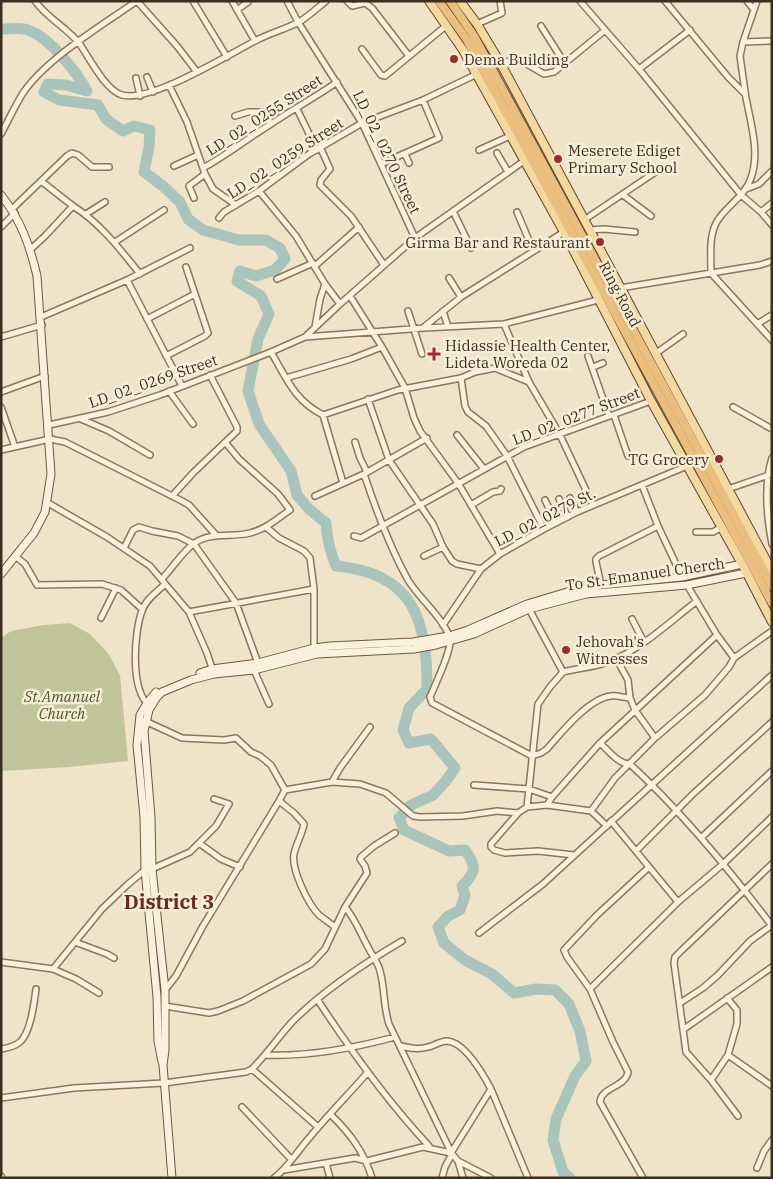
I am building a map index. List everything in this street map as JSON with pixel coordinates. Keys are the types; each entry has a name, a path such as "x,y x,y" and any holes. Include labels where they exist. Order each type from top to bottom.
{"highway":[{"name":"Ring Road","path":"439,1 467,40 772,603"},
{"name":"Ring Road","path":"450,1 470,30 520,120 772,586"}],"main road":[{"path":"429,1 464,50 564,232 651,401 722,527 772,622"},
{"path":"460,1 477,24 501,64 772,571"},
{"path":"1,195 14,211 22,227 31,249 37,276 42,325 51,474 46,512 34,533 1,574"},
{"name":"To St. Emanuel Cherch","path":"450,639 528,604 567,592 601,585 682,577 742,564"},
{"name":"To St. Emanuel Cherch","path":"413,645 474,634 529,609 586,594 687,585 746,573"},
{"path":"163,1083 165,990 149,869 137,745 140,715 162,692 213,672 258,663 314,648 330,646 413,645"},
{"path":"213,672 254,670 317,654 413,645"},
{"path":"149,705 145,721 144,744 152,817 149,869 159,1050 170,1178"},
{"path":"159,1050 163,1065"}],"street":[{"path":"35,1 42,11 78,42 116,93 131,96 140,96 153,92 197,72 255,41 298,22 326,1"},
{"path":"1,134 23,94 34,79 78,42 137,1 177,46 197,72"},
{"path":"193,1 227,57"},
{"path":"232,1 255,41"},
{"name":"LD_02_0270 Street","path":"287,1 298,22 362,123 415,238"},
{"path":"347,1 352,6 365,3 372,8 409,56"},
{"path":"477,24 502,13 500,1"},
{"path":"580,1 741,195 761,212 772,226"},
{"path":"665,1 746,95"},
{"path":"747,1 754,10"},
{"path":"757,1 740,56 755,150 752,177 746,189 719,218 714,228 711,243 711,273 772,340"},
{"path":"237,10 248,2"},
{"path":"362,49 383,76 388,74 447,25"},
{"path":"541,26 565,64"},
{"path":"639,70 690,30"},
{"path":"501,64 511,60 520,60 544,74 554,72 604,31"},
{"path":"743,42 772,41"},
{"name":"LD_02_0259 Street","path":"219,218 224,212 259,191 278,176 362,123 423,100 477,74"},
{"path":"147,77 153,92"},
{"path":"136,78 140,96"},
{"name":"LD_02_0255 Street","path":"204,172 271,124 337,82"},
{"path":"168,85 187,122 204,172 213,189 236,205"},
{"path":"381,164 439,138 423,100"},
{"path":"297,109 330,169 321,180 320,185 360,227 384,265"},
{"path":"235,116 248,112 263,112 271,124"},
{"path":"479,150 510,136"},
{"path":"1,227 41,181 72,153 78,155 92,168 109,167"},
{"path":"497,153 508,172"},
{"path":"405,154 409,163"},
{"path":"174,166 198,155"},
{"path":"305,337 415,238 524,161"},
{"path":"584,220 657,171"},
{"path":"746,189 756,186 772,171"},
{"path":"194,198 189,186 204,172"},
{"path":"41,181 86,214 115,242 140,274"},
{"path":"259,191 296,236 325,284 340,304"},
{"path":"623,194 651,216"},
{"path":"86,214 105,202"},
{"path":"761,212 772,203"},
{"path":"31,249 73,206"},
{"path":"115,242 164,210"},
{"path":"453,211 471,248"},
{"path":"517,212 533,250"},
{"path":"277,279 314,264 360,227"},
{"path":"590,230 604,229 635,232"},
{"path":"424,328 461,297 564,232"},
{"path":"41,317 140,274 190,248"},
{"path":"620,288 772,262"},
{"path":"166,356 208,333 186,267"},
{"path":"450,278 461,297"},
{"path":"127,280 182,386"},
{"path":"315,327 325,284"},
{"path":"147,319 195,294"},
{"path":"350,296 405,388 420,431 427,438 458,483 500,554"},
{"path":"529,382 495,368 475,372 461,378 405,388 323,414 302,402 271,352 305,337 504,324 598,300"},
{"path":"408,310 422,354"},
{"path":"443,311 448,327"},
{"path":"757,324 772,315"},
{"path":"504,324 529,382 559,433 593,505"},
{"path":"1,338 42,325"},
{"path":"655,354 683,334"},
{"path":"286,378 352,359 382,347"},
{"name":"LD_02_0269 Street","path":"49,425 80,419 128,405 271,352"},
{"path":"588,356 628,456"},
{"path":"593,367 603,363"},
{"path":"172,496 237,431 237,427 210,374"},
{"path":"1,392 45,376"},
{"path":"461,378 465,406 468,412 486,426 507,456 544,529"},
{"path":"169,391 192,424"},
{"path":"368,399 389,460 433,524 443,547 452,561 456,564 481,568"},
{"name":"LD_02_0277 Street","path":"354,536 360,538 382,527 524,447 651,401"},
{"path":"1,407 15,447"},
{"path":"733,407 772,429"},
{"path":"323,414 343,483"},
{"path":"80,419 109,431 150,455"},
{"path":"458,435 484,470"},
{"path":"315,496 365,473 427,438"},
{"path":"1,450 50,439 65,442 189,505 216,535"},
{"path":"149,705 138,689 135,673 137,628 142,609 194,544 216,535 240,535 266,527 290,510 278,494 239,459 225,442"},
{"path":"355,442 382,527 409,582 443,625 450,639 430,700 532,756 547,749 593,703 612,695 630,698"},
{"path":"772,458 769,475 772,544"},
{"name":"LD_02_0279 St.","path":"443,625 481,568 500,554 577,512 687,466"},
{"path":"728,489 769,475"},
{"path":"642,485 658,526 682,577"},
{"path":"471,505 501,489"},
{"path":"570,498 577,512"},
{"path":"545,500 556,523"},
{"path":"559,500 568,517"},
{"path":"48,503 124,548 150,566 189,612 208,653 213,672"},
{"path":"601,585 596,559 658,526"},
{"path":"124,548 133,530 139,527 152,532 178,536 194,544 236,603 258,663"},
{"path":"266,527 279,538 304,551 310,558 314,589 314,648"},
{"path":"696,532 713,532 722,527"},
{"path":"424,556 443,547"},
{"path":"15,556 25,564 37,585 94,584 116,588 142,609"},
{"path":"687,585 717,635 734,658"},
{"path":"101,618 116,588"},
{"path":"189,612 314,589"},
{"path":"526,807 538,704 542,696 563,672 581,667 594,667 616,658 644,642 697,601"},
{"path":"529,609 563,672"},
{"path":"632,619 644,642"},
{"path":"591,811 615,778 655,738 705,695 729,667 734,658 772,631"},
{"path":"547,805 600,743 717,635"},
{"path":"616,658 628,680 630,698 635,710 655,738"},
{"path":"254,670 269,704"},
{"path":"480,933 532,893 772,675"},
{"path":"145,721 182,738 224,740 236,738 251,752 260,756 271,765 285,790"},
{"path":"636,851 676,810 772,722"},
{"path":"332,782 370,727"},
{"path":"600,743 620,762 630,764 653,785 701,838 772,925 750,941 703,988 680,1004"},
{"path":"701,838 772,771"},
{"path":"285,790 332,782 360,784 386,793 413,816 428,818 497,812 518,813"},
{"path":"474,785 529,789 552,797"},
{"path":"165,990 176,976 203,926 285,790"},
{"path":"53,970 102,909 149,869 190,852 200,843 216,826 229,804 214,800"},
{"path":"279,801 304,824 294,852 293,863 298,879 318,914 335,926"},
{"path":"574,855 538,851 505,852 494,850 491,844 518,813 526,807 547,805 591,811 607,826"},
{"path":"590,990 678,902 723,864 772,817"},
{"path":"611,821 678,902"},
{"path":"165,1006 209,1013 227,1009 316,960 325,950 345,907 367,873 366,866 360,859 361,857 374,846 396,833"},
{"path":"200,843 221,859 240,867"},
{"path":"738,1116 711,1080 686,1052 674,963 675,957 772,864"},
{"path":"643,1178 600,1102 603,1094 625,1079 628,1072 612,1042 590,990 564,950 597,915 649,866"},
{"path":"345,907 375,958 381,976 385,1013 452,1153 458,1161 463,1178"},
{"path":"1,1098 74,1088 163,1083 246,1072 252,1069 293,1022 317,1000 367,962 402,941"},
{"path":"75,942 114,958"},
{"path":"1,962 53,970 76,979 99,992"},
{"path":"684,1029 772,967"},
{"path":"1,1049 16,1045 25,1037 36,989"},
{"path":"711,1080 728,1055 738,1015 737,1010 727,998"},
{"path":"317,1000 349,1047 400,1115 429,1146"},
{"path":"265,1055 302,1054 349,1047 395,1037"},
{"path":"401,1046 420,1049 446,1041 463,1048 478,1068 490,1089 528,1178"},
{"path":"728,1055 772,1086"},
{"path":"252,1069 318,1127"},
{"path":"274,1178 284,1170 318,1127 368,1072"},
{"path":"442,1178 452,1153 490,1089"},
{"path":"242,1106 291,1159"},
{"path":"330,1114 351,1135 367,1162 372,1178"},
{"path":"757,1168 764,1151 772,1140"},
{"path":"284,1170 355,1158 367,1162 423,1146 452,1153"},
{"path":"458,1161 491,1178"},
{"path":"326,1163 330,1178"}],"green space":[{"name":"St.Amanuel Church","path":"70,623 90,634 108,653 120,675 128,761 1,771 1,638 11,631 44,625"}],"waterway":[{"path":"1,29 25,29 45,40 62,56 87,91 66,85 48,84 44,92 59,100 98,105 106,119 123,131 134,126 150,130 144,172 180,202 188,219 203,230 239,240 266,240 280,248 285,259 275,270 256,276 240,271 237,281 261,296 269,314 258,339 248,391 259,424 291,471 297,495 309,509 326,523 329,545 336,566 362,570 383,578 399,590 411,604 419,622 424,642 427,689 409,708 403,730 409,743 431,739 455,768 433,795 411,805 399,818 404,830 449,851 465,850 472,861 472,873 462,886 465,895 460,910 447,917 438,927 444,943 465,960 492,974 514,993 536,989 555,990 569,1004 580,1031 586,1061 575,1076 556,1119 553,1140 563,1172 570,1178"}],"place":[{"name":"Dema Building","path":"454,59"},
{"name":"Meserete Ediget Primary School","path":"558,159"},
{"name":"Girma Bar and Restaurant","path":"600,242"},
{"name":"Hidassie Health Center, Lideta Woreda 02","path":"434,354"},
{"name":"TG Grocery","path":"719,459"},
{"name":"Jehovah's Witnesses","path":"566,650"}],"district":[{"name":"District 3","path":"169,901"}]}
